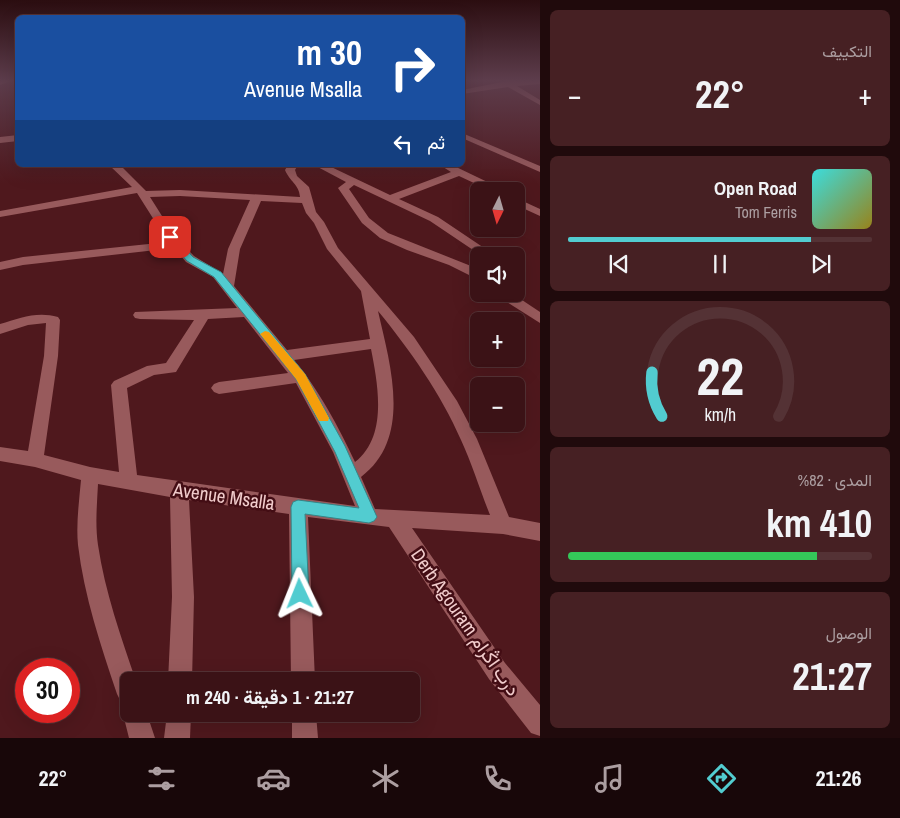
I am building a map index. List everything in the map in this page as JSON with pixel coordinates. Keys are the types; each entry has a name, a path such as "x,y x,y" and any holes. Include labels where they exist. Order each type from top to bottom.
{"street":[{"path":"465,136 540,169"},
{"path":"0,140 15,138"},
{"path":"116,167 142,192 170,237 190,259 217,274 300,377 341,450 369,517"},
{"path":"292,167 290,170 293,177 304,187 306,200 333,249 409,340 451,405 469,439 503,525"},
{"path":"323,167 434,219 476,247"},
{"path":"449,167 480,182"},
{"path":"391,198 460,172"},
{"path":"354,181 343,188 372,227 392,239 470,270"},
{"path":"0,214 142,192 306,200"},
{"path":"227,287 234,249 257,198"},
{"path":"525,204 538,209"},
{"path":"0,266 23,261 178,244"},
{"path":"351,474 374,454 380,440 386,411 377,343 366,290"},
{"path":"516,302 540,318"},
{"path":"140,315 204,315 248,312"},
{"path":"129,481 118,391 119,385 152,370 170,368 204,315"},
{"path":"0,329 34,319 48,318 53,320 51,356 35,460"},
{"path":"282,356 377,343"},
{"path":"220,388 300,377"},
{"name":"Avenue Msalla","path":"0,454 35,460 90,475 180,490 369,517 503,525 540,532"},
{"path":"90,475 87,514 88,545 107,628 122,672"},
{"path":"180,490 183,597 180,672"},
{"path":"298,507 303,672"},
{"name":"Derb Agouram درب اڭرام","path":"393,517 497,671 540,724"},
{"path":"137,722 142,738"},
{"path":"177,738 178,722"},
{"path":"304,722 305,738"}],"slow traffic":[{"path":"265,334 300,377 323,418"}],"route":[{"path":"170,237 190,259 217,274 300,377 341,450 369,517 298,507 300,594"}]}
